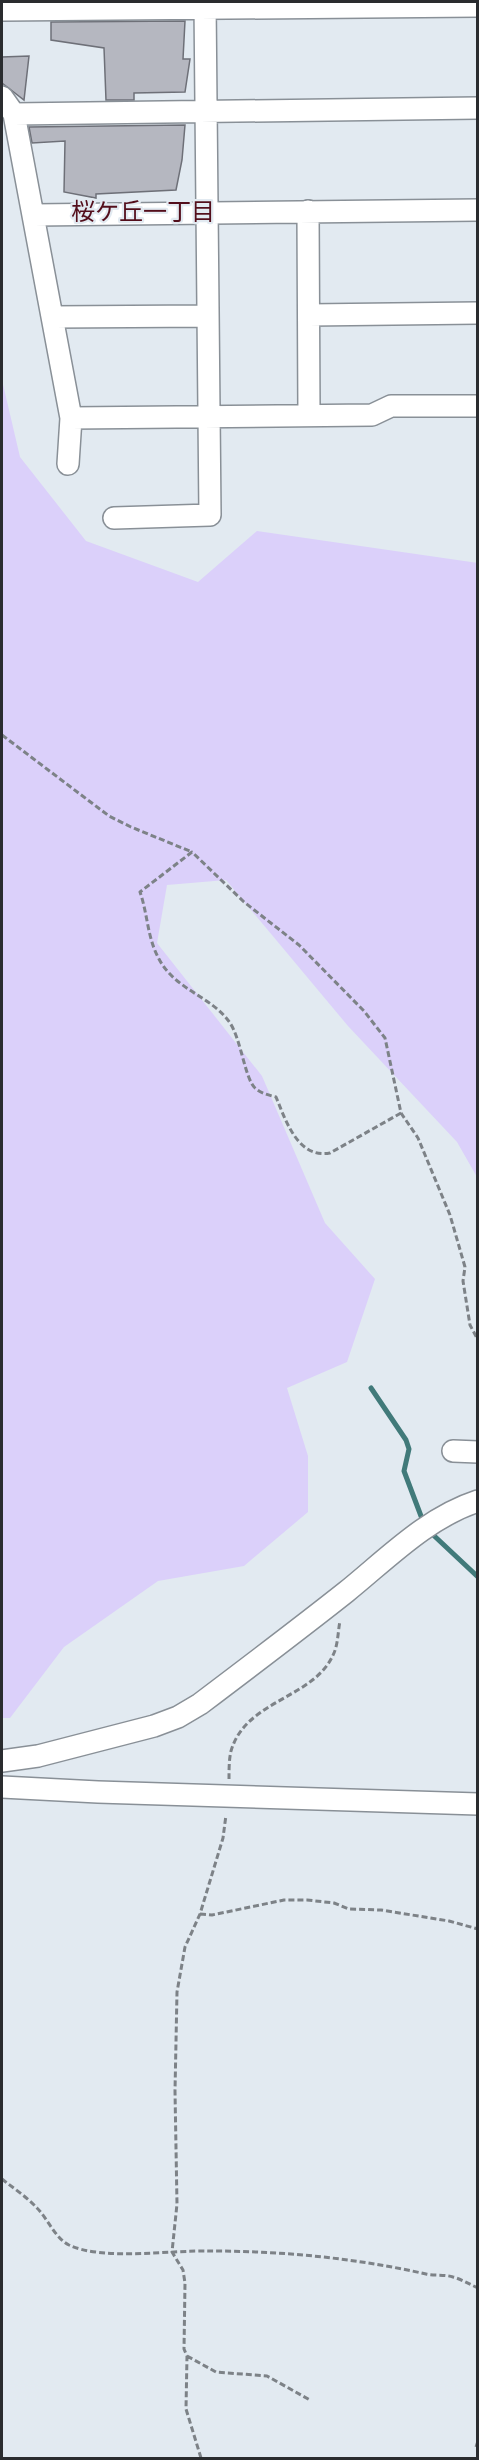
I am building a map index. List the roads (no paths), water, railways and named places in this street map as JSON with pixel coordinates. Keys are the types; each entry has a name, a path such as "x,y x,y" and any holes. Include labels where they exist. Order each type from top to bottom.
{"street":[{"path":"114,518 210,515 205,5"},
{"path":"2,10 205,5 477,6"},
{"path":"68,464 72,418 34,215 8,106 206,112 477,108"},
{"path":"34,215 477,210"},
{"path":"308,212 309,415"},
{"path":"309,315 477,313"},
{"path":"53,317 208,316"},
{"path":"72,418 372,415 391,406 477,406"},
{"path":"453,1451 477,1452"},
{"path":"2,1761 38,1756 178,1717 200,1704 426,1527 457,1508 477,1501"},
{"path":"2,1787 477,1804"}],"waterway":[{"path":"371,1388 406,1440 409,1449 404,1471 424,1524"},
{"path":"429,1531 478,1577"}],"district":[{"name":"桜ケ丘一丁目","path":"143,211"}]}
